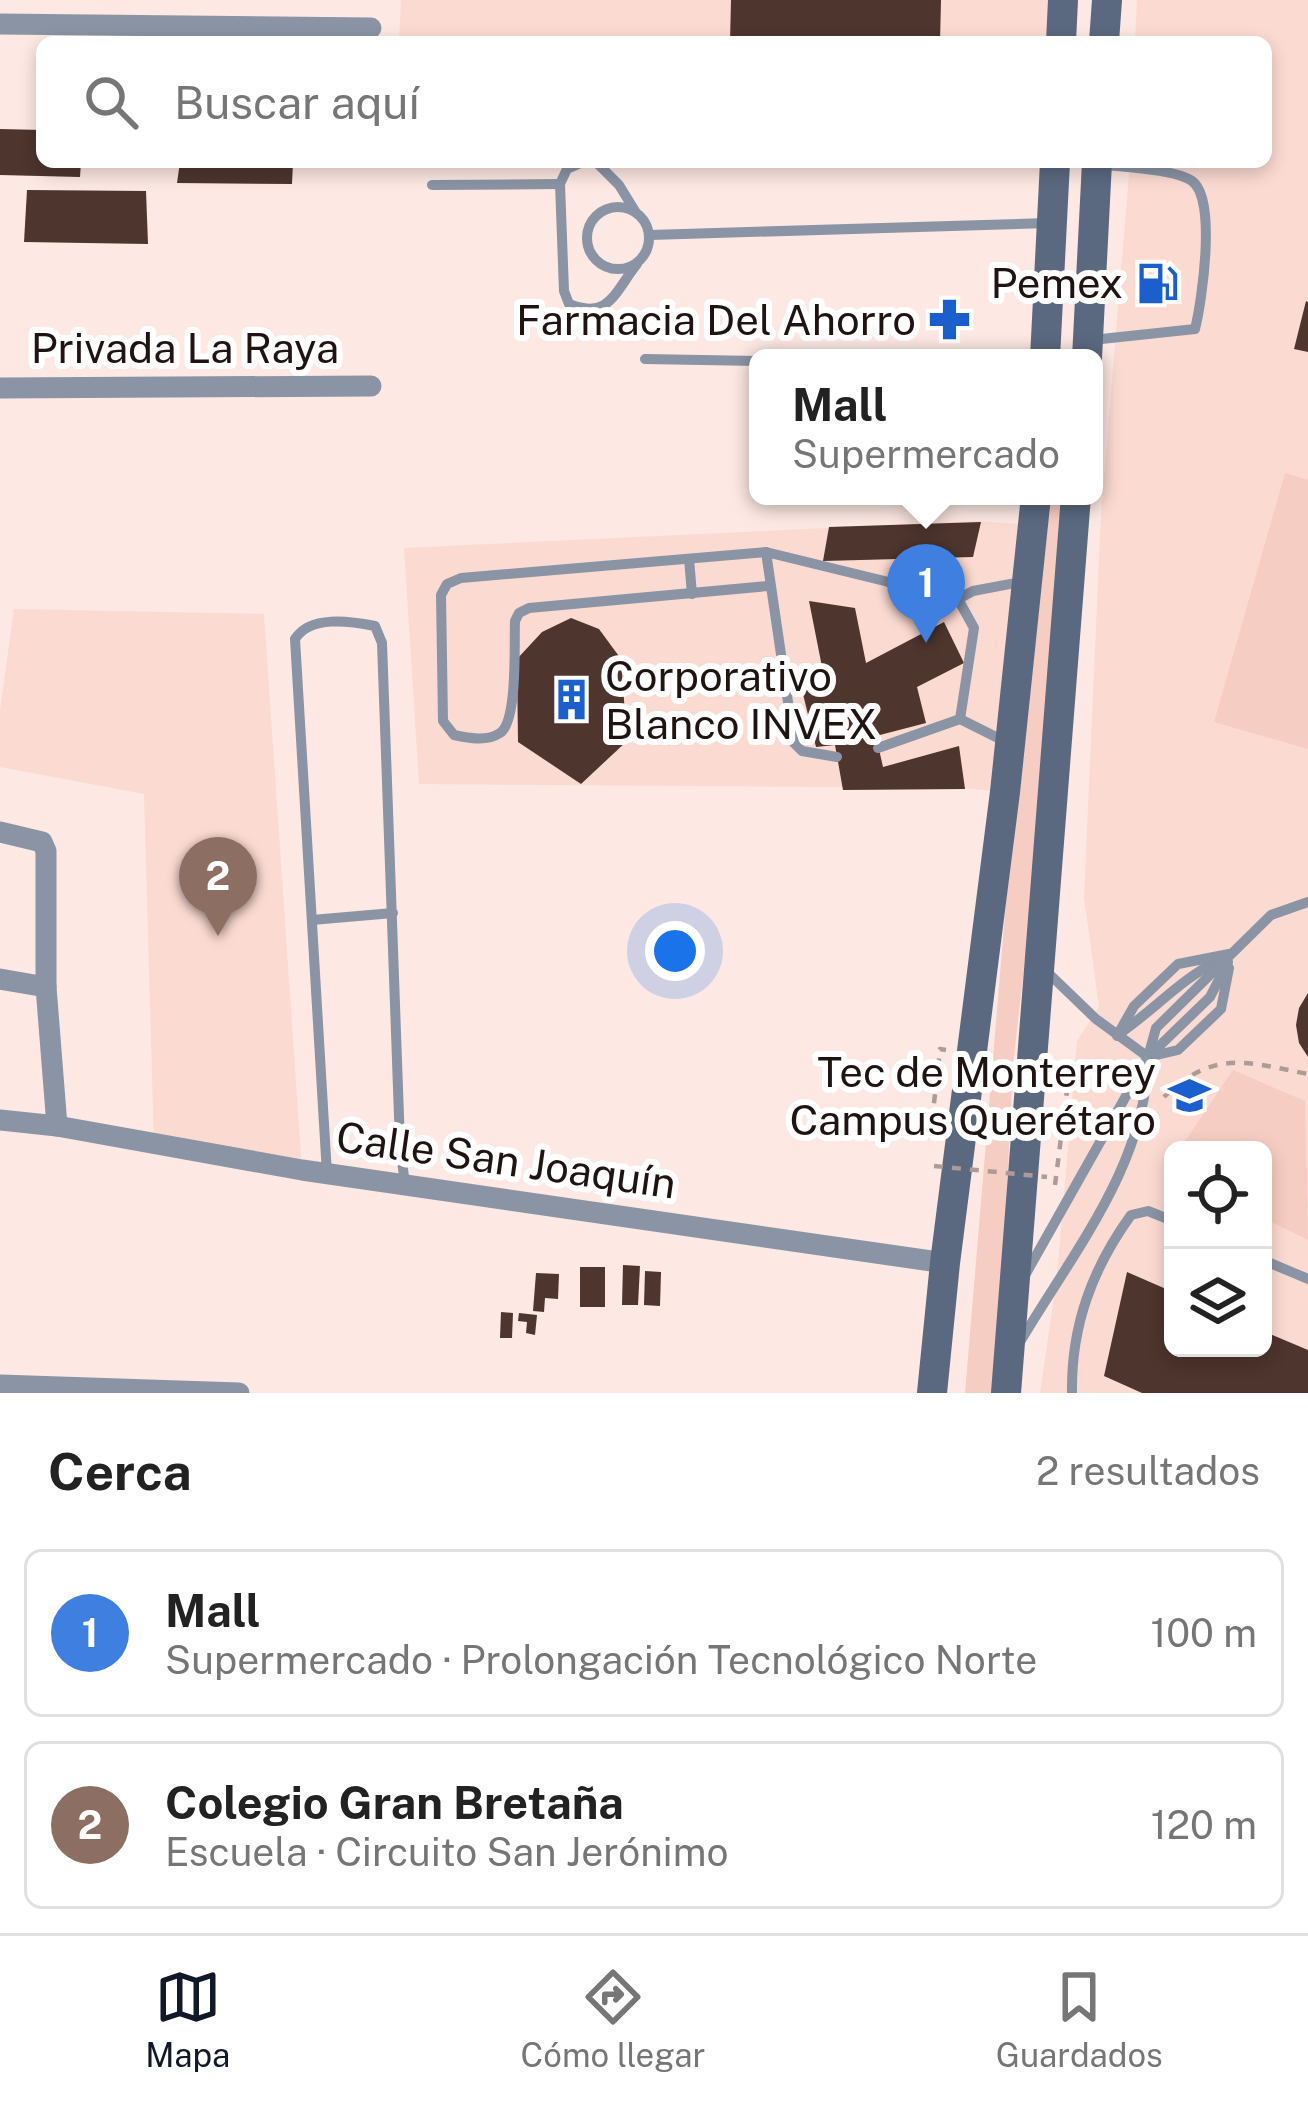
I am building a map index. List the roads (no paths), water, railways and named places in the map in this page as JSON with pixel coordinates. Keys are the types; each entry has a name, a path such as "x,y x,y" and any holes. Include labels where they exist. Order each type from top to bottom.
{"main road":[{"path":"1061,36 1063,0"},
{"path":"1104,36 1107,0"},
{"path":"1055,168 1046,347 1088,349 1097,168"},
{"path":"932,1393 1035,505"},
{"path":"1007,1378 1075,505"}],"street":[{"path":"116,0 116,25"},
{"path":"0,24 371,28"},
{"name":"Privada La Raya","path":"0,388 371,386"},
{"path":"0,832 42,842 46,851 46,987 57,1126"},
{"path":"0,979 46,987"},
{"name":"Calle San Joaquín","path":"0,1120 328,1174 945,1263"},
{"path":"0,1385 239,1393"}],"lane":[{"path":"569,168 560,184 564,291 569,304 590,312 603,308 647,251 650,236 619,185 602,168"},
{"path":"1088,349 1195,329 1204,247 1201,190 1188,178 1127,168"},
{"path":"432,185 560,184"},
{"path":"635,211 616,206 598,214 587,230 588,249 600,264 619,270 637,264"},
{"path":"650,236 1054,222"},
{"path":"645,359 749,361"},
{"path":"768,586 529,608 515,621 511,719 500,733 476,740 454,736 443,722 441,595 447,584 461,578 766,552 958,599 973,591 1029,580"},
{"path":"766,552 794,743 802,751 837,757"},
{"path":"689,559 692,593"},
{"path":"958,599 974,628 960,718"},
{"path":"328,1174 295,639 302,628 314,623 375,626 382,643 405,1184"},
{"path":"878,748 960,718 1010,744"},
{"path":"1014,1296 1148,1057 1156,1028 1271,915 1308,902"},
{"path":"312,920 393,913"},
{"path":"1117,1036 1133,1006 1178,964 1232,953"},
{"path":"1040,964 1117,1036 1148,1057 1178,1050 1221,1009 1232,953"},
{"path":"1007,1378 1117,1181 1141,1120 1148,1057"},
{"path":"1072,1393 1079,1312 1106,1256 1131,1215 1148,1211 1164,1217"},
{"path":"1272,1264 1308,1279"}],"place":[{"name":"Pemex","path":"1157,283"},
{"name":"Farmacia Del Ahorro","path":"950,320"},
{"name":"Mall","path":"926,643"},
{"name":"Corporativo Blanco INVEX","path":"571,700"},
{"name":"Colegio Gran Bretaña","path":"218,936"},
{"name":"Tec de Monterrey Campus Querétaro","path":"1190,1096"}]}
